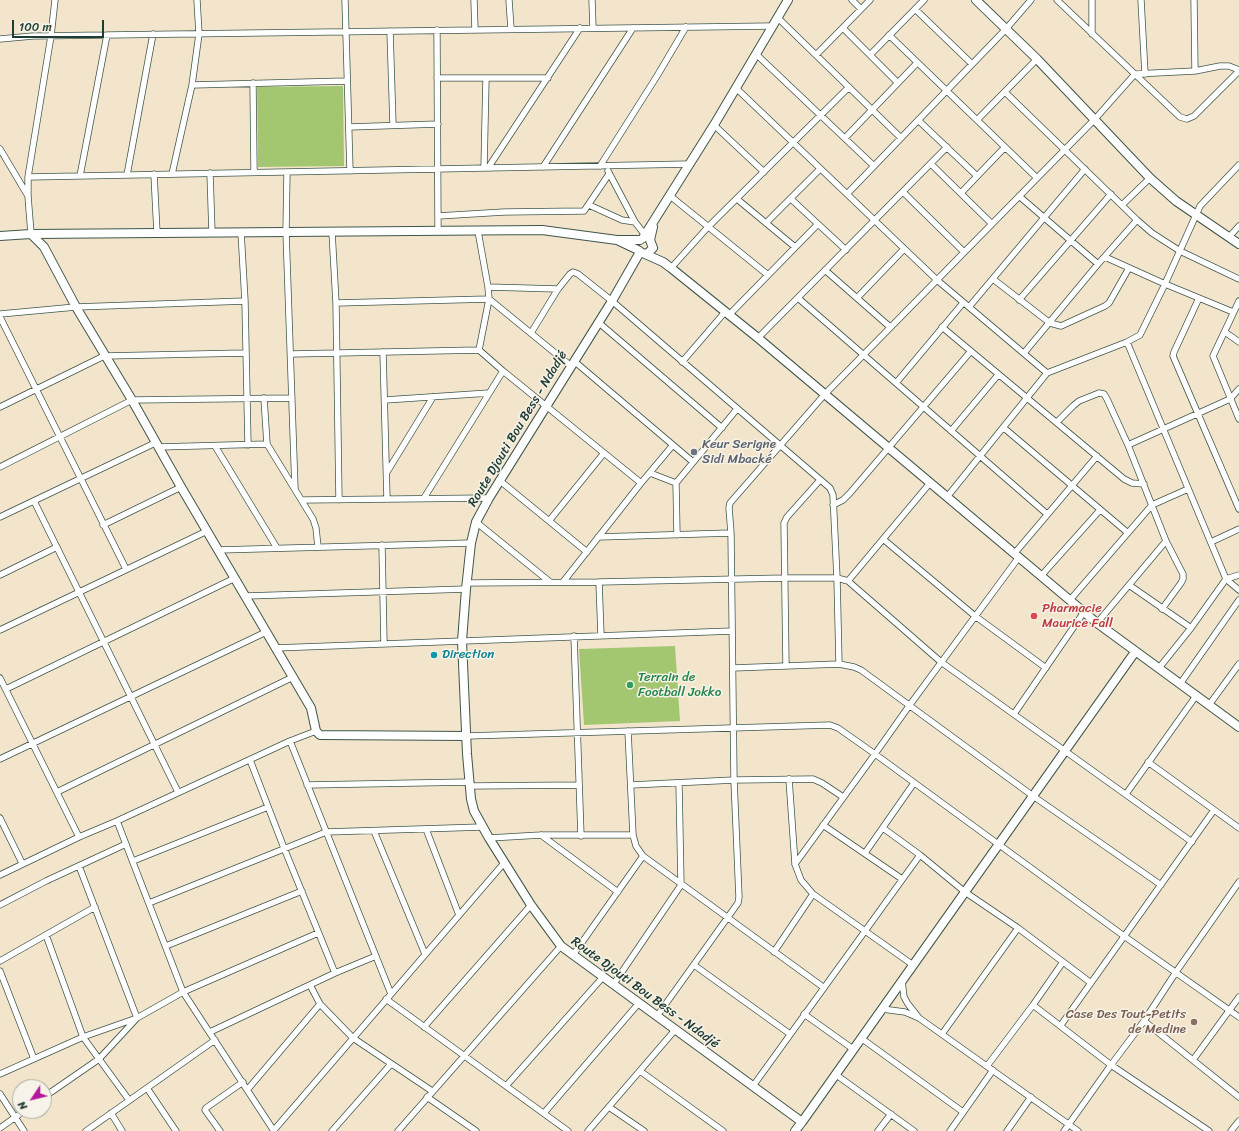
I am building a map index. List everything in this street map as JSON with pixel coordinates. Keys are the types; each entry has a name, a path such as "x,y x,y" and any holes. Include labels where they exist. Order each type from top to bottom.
{"main road":[{"path":"641,252 637,244 646,240 669,195 714,125 788,0"},
{"path":"976,0 1037,58 1150,178 1176,201 1239,244"},
{"path":"0,236 31,234 542,230 617,240 646,240"},
{"path":"31,234 44,247 104,356 132,400 181,487 311,708 316,731 320,735 467,736"},
{"path":"617,240 663,262 671,268 758,338 1097,623 1239,727"},
{"path":"641,252 650,252 646,240"},
{"path":"646,240 663,262"},
{"name":"Route Djouti Bou Bess - Ndadjé","path":"641,252 500,480 476,522 471,543 462,641 470,784 474,811 488,838 531,905 561,946 802,1122"},
{"path":"795,1131 1135,652"}],"street":[{"path":"31,234 28,176 51,36 55,0"},
{"path":"172,174 192,85 199,34 197,0"},
{"path":"345,0 350,171"},
{"path":"474,0 475,30"},
{"path":"509,0 511,29"},
{"path":"592,0 593,28"},
{"path":"852,0 861,9"},
{"path":"816,55 870,0"},
{"path":"870,55 924,0"},
{"path":"847,194 1006,29 1031,0"},
{"path":"657,1016 738,903 739,897 734,780 730,503 825,394 1065,150 1135,74 1195,71 1220,66 1229,66 1239,70 1194,116 1187,119 1180,117 1135,74 1092,34 1057,0"},
{"path":"1092,0 1092,34"},
{"path":"1141,0 1145,74"},
{"path":"1194,0 1195,71"},
{"path":"915,9 972,64"},
{"path":"778,18 901,138"},
{"path":"0,39 51,36 153,34 773,26"},
{"path":"602,166 650,89 686,27"},
{"path":"486,168 548,78 580,28"},
{"path":"543,167 633,28"},
{"path":"843,28 898,83"},
{"path":"437,30 438,231"},
{"path":"390,31 393,126"},
{"path":"127,175 153,34"},
{"path":"80,176 107,35"},
{"path":"889,36 1037,178"},
{"path":"756,54 874,166"},
{"path":"977,120 1037,58"},
{"path":"845,138 918,63"},
{"path":"437,78 548,78"},
{"path":"486,78 486,168"},
{"path":"192,85 347,81"},
{"path":"253,84 254,172"},
{"path":"671,268 708,227 849,87"},
{"path":"736,88 937,280 1048,373"},
{"path":"1004,92 1137,220 1164,241 1180,251 1239,279"},
{"path":"918,120 977,176"},
{"path":"348,127 438,124"},
{"path":"714,125 764,172"},
{"path":"758,338 947,147"},
{"path":"961,193 1005,147"},
{"path":"0,149 28,196"},
{"path":"0,162 6,159"},
{"path":"28,176 690,164"},
{"path":"931,164 992,224"},
{"path":"947,497 1048,373 1127,342 1140,335 1165,284 1196,214 1205,200 1239,165"},
{"path":"602,166 609,174 646,240"},
{"path":"766,223 820,169"},
{"path":"969,307 1085,169"},
{"path":"287,172 286,232 295,489"},
{"path":"210,173 212,232"},
{"path":"154,174 157,233"},
{"path":"438,216 504,212 582,212 589,205 609,174"},
{"path":"1122,205 1150,178"},
{"path":"903,192 964,252"},
{"path":"1019,300 1111,194"},
{"path":"669,195 768,275"},
{"path":"1019,196 1098,264"},
{"path":"737,199 795,247"},
{"path":"791,199 846,250"},
{"path":"589,205 622,220 635,222"},
{"path":"1024,353 1098,264 1137,220"},
{"path":"682,362 727,313 768,275 818,224"},
{"path":"1229,237 1239,226"},
{"path":"478,231 489,299 479,350"},
{"path":"241,232 248,445"},
{"path":"332,232 336,303 339,500"},
{"path":"857,298 904,249"},
{"path":"1105,257 1233,312"},
{"path":"993,279 1050,323 1062,326 1104,306 1113,297 1129,268"},
{"path":"825,270 890,328"},
{"path":"531,333 558,289 570,274 573,272 578,274 612,301 832,491 837,578 839,664"},
{"path":"488,287 558,289"},
{"path":"798,298 1047,514"},
{"path":"1199,298 1173,356 1239,509"},
{"path":"336,303 489,299 693,462"},
{"path":"126,569 0,316 76,307 244,301"},
{"path":"1239,301 1213,356 1239,419"},
{"path":"896,383 963,303"},
{"path":"598,322 722,428"},
{"path":"942,327 1096,456 1132,484 1144,484"},
{"path":"1225,332 1239,342"},
{"path":"1127,342 1226,579 1239,590"},
{"path":"291,354 479,350 641,483"},
{"path":"833,505 846,497 971,351"},
{"path":"383,352 387,499"},
{"path":"0,407 104,356 246,353"},
{"path":"424,498 503,371"},
{"path":"951,431 998,375"},
{"path":"1128,445 1230,399 1239,389"},
{"path":"1057,422 1073,406 1099,392 1104,394 1107,399 1128,445 1166,541 1183,574 1183,579 1162,609"},
{"path":"385,400 489,393"},
{"path":"387,472 433,397"},
{"path":"264,398 267,444 315,523 318,547"},
{"path":"0,467 132,400 292,398"},
{"path":"677,535 676,483 738,409"},
{"path":"1004,428 1128,533"},
{"path":"0,517 157,445 215,446 267,444"},
{"path":"563,582 673,445"},
{"path":"215,446 277,548"},
{"path":"549,521 604,453"},
{"path":"795,864 1047,514 1096,456"},
{"path":"650,473 676,483"},
{"path":"500,480 587,552"},
{"path":"786,666 786,578 784,523 787,517 820,480"},
{"path":"848,581 930,483"},
{"path":"104,524 181,487"},
{"path":"1070,600 1152,505 1188,489"},
{"path":"302,500 489,498"},
{"path":"34,501 178,792"},
{"path":"1041,576 1100,510"},
{"path":"476,522 550,582"},
{"path":"1211,542 1239,529"},
{"path":"0,630 207,531"},
{"path":"598,537 731,533"},
{"path":"883,539 975,616 1046,668"},
{"path":"1097,623 1166,541"},
{"path":"218,550 471,543"},
{"path":"382,545 384,644"},
{"path":"0,575 57,547"},
{"path":"1159,668 1192,628 1226,579 1239,575"},
{"path":"6,689 235,578"},
{"path":"246,596 383,591 550,582 837,578 848,581 941,662 1192,842"},
{"path":"599,582 601,635"},
{"path":"1129,585 1162,609 1192,628"},
{"path":"1180,684 1239,600"},
{"path":"1014,714 1084,612"},
{"path":"276,648 732,630"},
{"path":"0,760 266,632"},
{"path":"574,636 581,836"},
{"path":"733,668 839,664 861,670 1033,796 1161,886"},
{"path":"1209,706 1239,664"},
{"path":"57,792 293,677"},
{"path":"0,678 79,837"},
{"path":"1126,794 1196,696"},
{"path":"467,736 830,725 838,728 875,754 1124,936 1239,1017"},
{"path":"0,875 22,863 79,837 290,741 316,731"},
{"path":"628,731 633,835 636,846 643,856 823,988"},
{"path":"290,741 391,994"},
{"path":"250,760 318,934 335,973"},
{"path":"1148,762 1239,828"},
{"path":"789,779 795,864 801,880 813,894 913,965"},
{"path":"631,784 734,780 818,780 843,797"},
{"path":"613,985 681,885 679,783"},
{"path":"865,853 914,783"},
{"path":"308,785 579,785"},
{"path":"133,861 268,807"},
{"path":"1061,1026 1214,810"},
{"path":"0,818 22,863"},
{"path":"117,820 166,946 182,992 274,1130 504,862"},
{"path":"823,825 902,880"},
{"path":"148,903 326,832 482,827"},
{"path":"883,828 920,855 965,892 1018,928 1091,983"},
{"path":"426,829 459,915"},
{"path":"374,831 426,954"},
{"path":"488,838 541,835 633,835"},
{"path":"541,835 618,892"},
{"path":"0,905 126,844"},
{"path":"753,1086 920,855"},
{"path":"573,955 643,856"},
{"path":"79,866 138,1018"},
{"path":"1064,1131 1111,1064 1144,1021 1176,972 1239,882"},
{"path":"166,946 302,891"},
{"path":"774,952 813,894"},
{"path":"424,1026 531,905"},
{"path":"0,961 94,907"},
{"path":"942,1034 1018,928"},
{"path":"0,1074 84,1037 138,1018 182,992 318,934"},
{"path":"46,935 84,1037 129,1100"},
{"path":"398,1131 561,946"},
{"path":"210,1032 335,973 376,956"},
{"path":"987,1066 1063,962"},
{"path":"694,965 790,1034"},
{"path":"0,971 34,1059"},
{"path":"506,1086 603,977"},
{"path":"902,980 904,997 919,1018"},
{"path":"310,985 320,1004 353,1038 432,1092"},
{"path":"1193,1060 1239,997"},
{"path":"386,999 568,1131"},
{"path":"544,1113 639,1003"},
{"path":"248,1089 320,1004"},
{"path":"1033,1005 1111,1064 1209,1131"},
{"path":"882,1009 905,1012 919,1018 1078,1131"},
{"path":"804,1014 853,1049"},
{"path":"52,1091 99,1059 138,1018"},
{"path":"1144,1021 1239,1097"},
{"path":"588,1131 675,1030"},
{"path":"861,1038 964,1112"},
{"path":"86,1131 215,1040"},
{"path":"332,1131 391,1064"},
{"path":"950,1131 993,1070"},
{"path":"640,1071 723,1131"},
{"path":"835,1074 914,1131"},
{"path":"218,1130 205,1110 206,1108 243,1082"},
{"path":"147,1088 176,1131"},
{"path":"0,1094 12,1113"},
{"path":"1007,1131 1031,1097"},
{"path":"427,1098 476,1131"},
{"path":"609,1107 644,1131"},
{"path":"111,1113 122,1131"},
{"path":"878,1131 891,1114"},
{"path":"0,1128 14,1119"},
{"path":"16,1119 24,1131"},
{"path":"1231,1131 1239,1120"}],"green space":[{"path":"343,86 344,166 258,167 257,87"},
{"name":"Terrain de Football Jokko","path":"675,646 680,721 584,725 579,649"}],"place":[{"name":"Keur Serigne Sidi Mbacké","path":"694,452"},
{"name":"Pharmacie Maurice Fall","path":"1034,616"},
{"name":"Direction","path":"434,655"},
{"name":"Terrain de Football Jokko","path":"630,685"},
{"name":"Case Des Tout-Petits de Medine","path":"1194,1022"}]}
